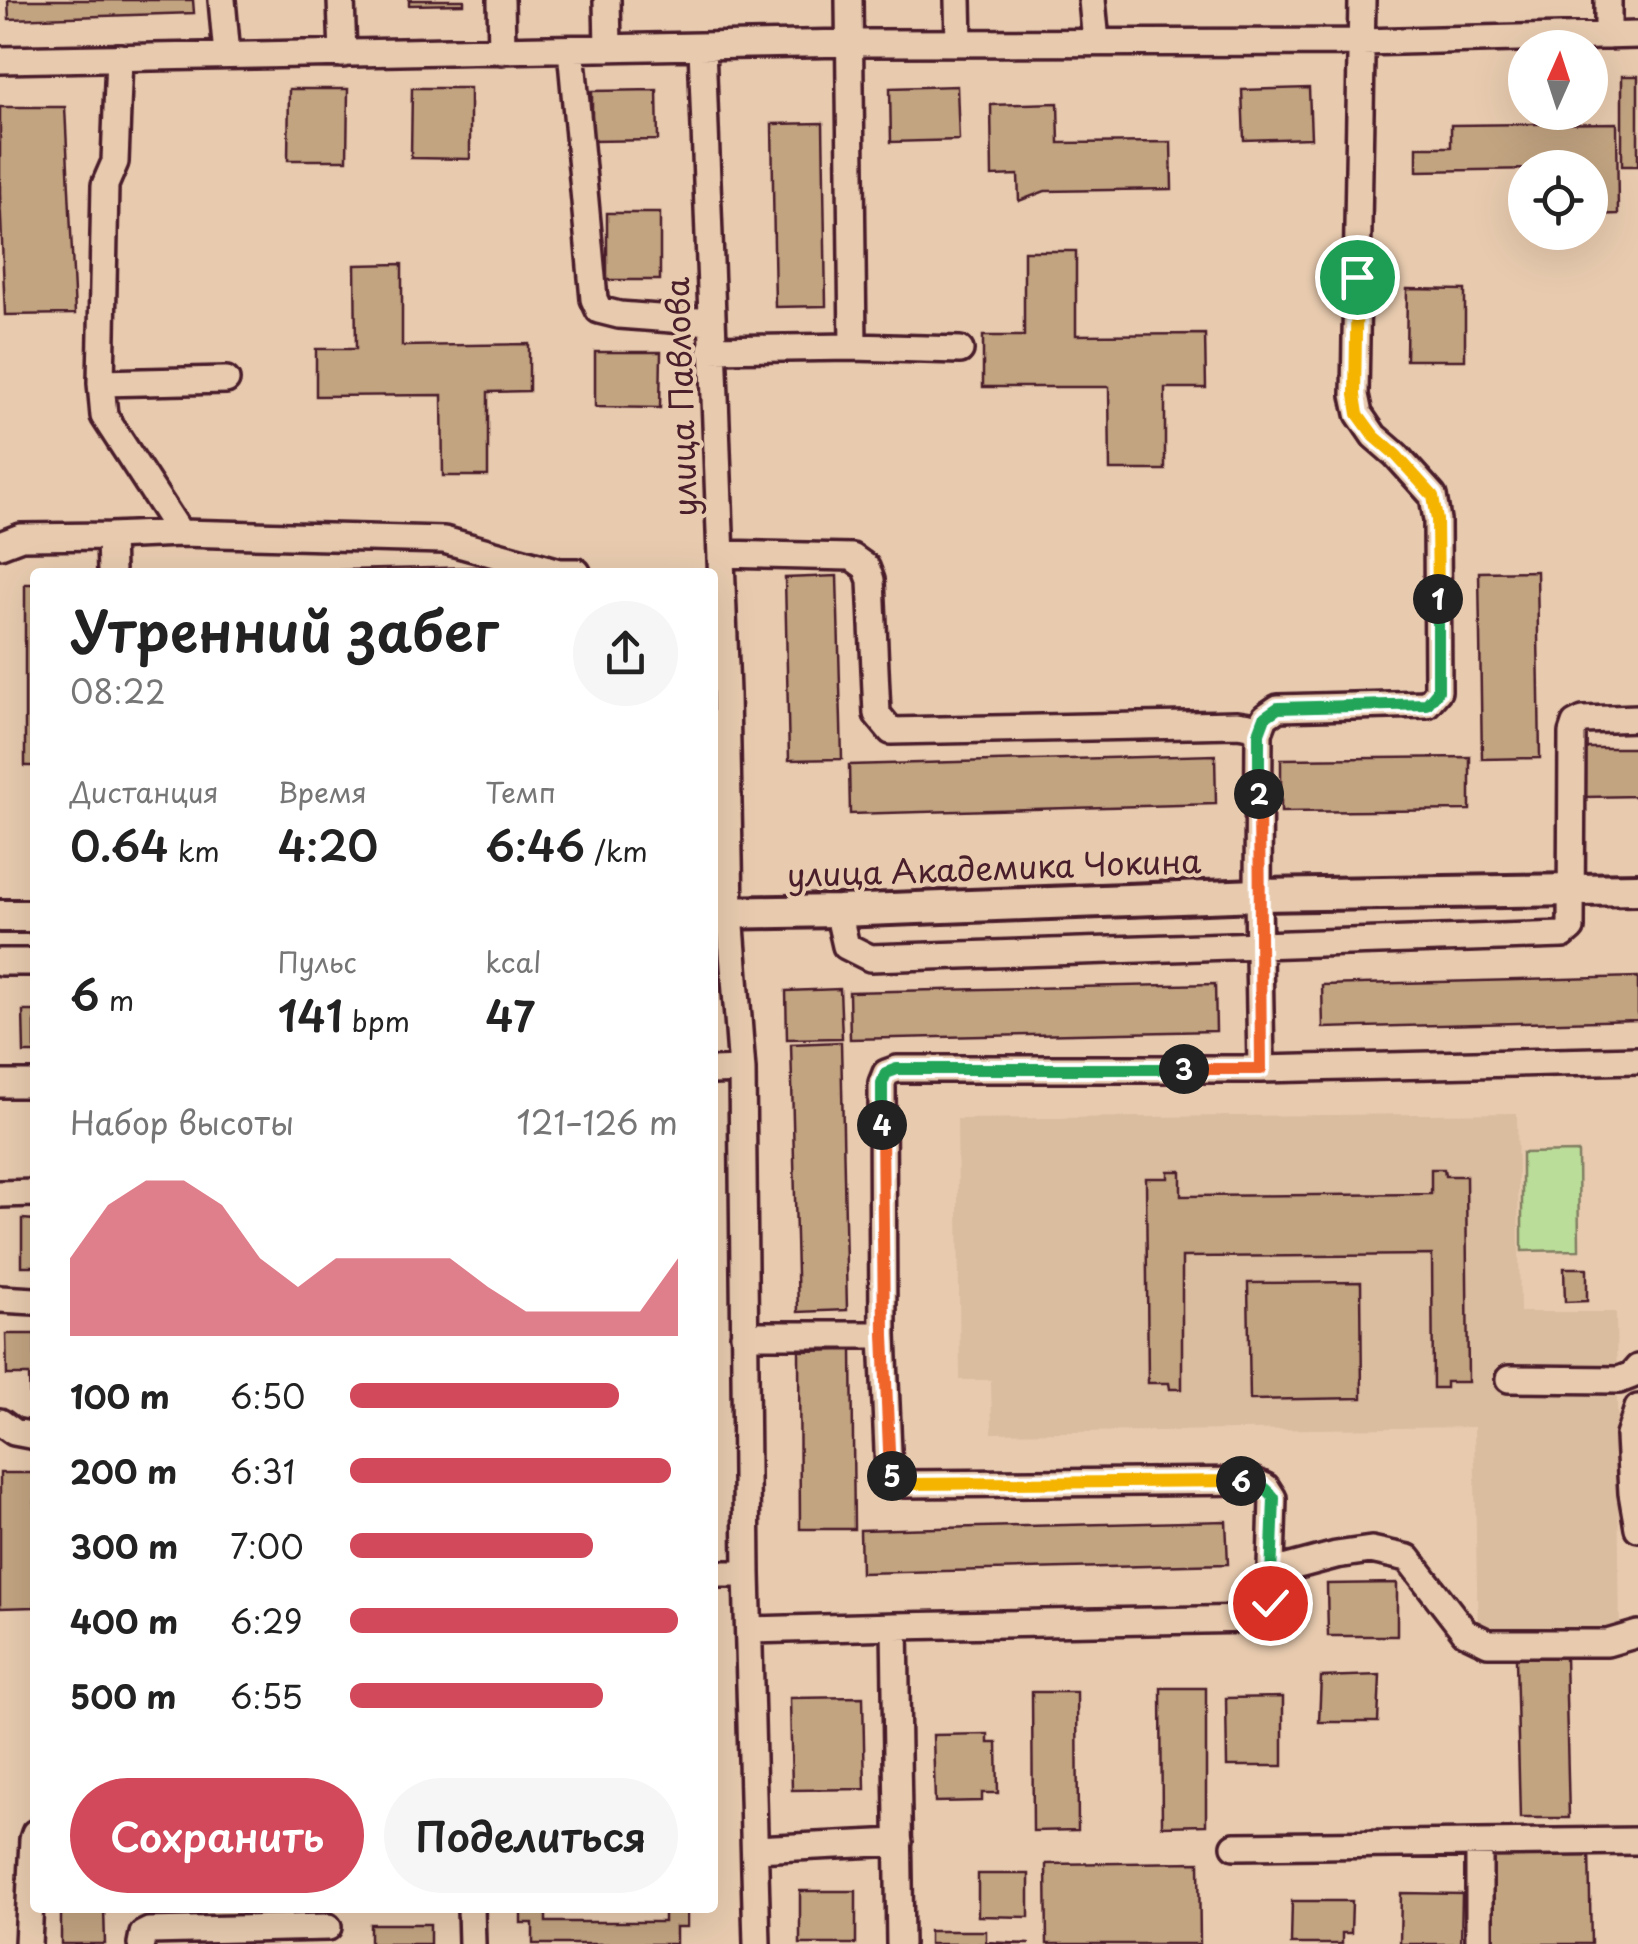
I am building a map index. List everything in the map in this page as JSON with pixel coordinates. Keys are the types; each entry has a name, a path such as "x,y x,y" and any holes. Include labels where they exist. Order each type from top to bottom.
{"main road":[{"name":"улица Академика Чокина","path":"721,912 1258,895 1638,889"},
{"path":"0,916 30,916"}],"street":[{"path":"222,0 227,56"},
{"path":"341,0 343,54"},
{"path":"501,0 502,51"},
{"path":"607,0 608,48"},
{"path":"849,0 853,347"},
{"path":"958,0 959,43"},
{"path":"1092,0 1096,42"},
{"path":"1261,1069 1259,733 1265,717 1278,708 1427,704 1438,691 1437,520 1433,496 1374,436 1358,414 1355,395 1362,0"},
{"path":"1608,0 1608,30"},
{"path":"1608,36 1638,36"},
{"path":"0,60 850,43 1508,38"},
{"name":"улица Павлова","path":"702,48 718,568"},
{"path":"571,49 594,299 599,310 710,322"},
{"path":"118,57 115,162 105,185 101,383 104,416 180,533"},
{"path":"711,349 960,350"},
{"path":"101,383 226,380"},
{"path":"1,541 20,536 180,533 444,540 546,568"},
{"path":"110,536 110,568"},
{"path":"718,570 852,557 866,567 871,580 877,714 891,731 1237,724 1250,726 1259,733"},
{"name":"улица Павлова","path":"718,570 721,912 742,1070 747,1574 757,1944"},
{"path":"838,911 846,946 870,958 1563,936 1571,928 1575,724 1583,720 1638,718"},
{"path":"0,962 30,962"},
{"path":"749,1630 1254,1618 1266,1613 1270,1603 1274,1498 1254,1481 894,1481 890,1473 884,1335 882,1083 886,1073 897,1069 1261,1069 1638,1060"},
{"path":"718,1071 742,1070"},
{"path":"0,1084 30,1084"},
{"path":"0,1194 30,1192"},
{"path":"0,1300 30,1301"},
{"path":"744,1335 884,1335"},
{"path":"1509,1378 1620,1380 1638,1368"},
{"path":"1638,1408 1629,1436 1638,1528"},
{"path":"0,1422 14,1432 30,1435"},
{"path":"1272,1572 1371,1550 1408,1558 1465,1632 1488,1644 1606,1643 1638,1634"},
{"path":"718,1574 747,1574"},
{"path":"896,1626 900,1944"},
{"path":"754,1848 898,1842"},
{"path":"1479,1842 1480,1944"},
{"path":"1235,1846 1638,1842"},
{"path":"28,1944 30,1913"},
{"path":"471,1913 472,1944"},
{"path":"142,1944 149,1930 328,1926"}],"shaded area":[{"path":"1517,1113 1520,1312 1616,1312 1620,1639 1478,1641 1474,1427 992,1433 991,1380 960,1380 957,1119"}],"green space":[{"path":"1578,1152 1579,1250 1522,1251 1522,1153"}],"building":[{"path":"8,0 193,0 194,13 9,19"},
{"path":"409,0 464,0 464,4 409,5"},
{"path":"1622,76 1638,76 1638,166 1622,166"},
{"path":"957,86 959,140 891,142 890,88"},
{"path":"412,88 470,88 470,159 411,158"},
{"path":"1309,88 1311,138 1244,140 1242,90"},
{"path":"289,89 348,89 347,160 288,160"},
{"path":"657,90 658,140 592,141 592,91"},
{"path":"1058,103 1059,143 1171,142 1172,189 1045,191 1019,201 1018,175 992,176 991,105"},
{"path":"0,107 65,107 75,314 5,315"},
{"path":"823,123 826,306 775,307 772,124"},
{"path":"1608,123 1617,123 1618,214 1608,214 1608,150 1508,150 1508,169 1417,171 1417,147 1451,147 1451,125 1508,124 1508,130 1608,130"},
{"path":"607,213 660,213 660,280 607,280"},
{"path":"1024,251 1076,251 1076,335 1205,334 1206,388 1165,388 1165,470 1110,470 1109,387 983,387 983,336 1024,336"},
{"path":"402,264 402,346 529,344 529,391 488,392 488,476 443,476 442,395 316,396 316,349 356,349 355,265"},
{"path":"1407,289 1465,290 1465,360 1406,360"},
{"path":"595,352 661,352 660,408 595,407"},
{"path":"1537,571 1540,758 1482,759 1479,572"},
{"path":"837,576 842,759 789,760 785,578"},
{"path":"25,584 30,584 30,766 25,766"},
{"path":"1584,748 1638,748 1638,796 1585,797"},
{"path":"1215,755 1216,804 850,814 849,765"},
{"path":"1470,757 1470,810 1281,812 1281,759"},
{"path":"1638,977 1638,1020 1323,1028 1322,985"},
{"path":"1215,984 1216,1031 850,1039 849,992"},
{"path":"840,989 842,1038 787,1039 786,991"},
{"path":"23,1011 30,1011 30,1053 24,1053"},
{"path":"841,1042 847,1310 798,1312 791,1044"},
{"path":"1431,1169 1444,1169 1445,1176 1466,1176 1468,1382 1446,1382 1446,1388 1433,1388 1432,1255 1182,1257 1182,1389 1170,1389 1169,1383 1148,1383 1146,1178 1168,1178 1168,1171 1181,1171 1181,1196 1431,1194"},
{"path":"22,1219 30,1220 30,1266 22,1266"},
{"path":"1564,1268 1587,1268 1587,1301 1565,1302"},
{"path":"1361,1282 1362,1398 1250,1400 1248,1283"},
{"path":"6,1334 30,1334 30,1413 29,1375 7,1375"},
{"path":"852,1350 854,1529 800,1529 799,1351"},
{"path":"0,1473 30,1473 30,1607 0,1608"},
{"path":"1226,1521 1228,1564 861,1573 860,1530"},
{"path":"1397,1583 1397,1636 1328,1636 1327,1584"},
{"path":"1565,1657 1569,1818 1520,1818 1516,1658"},
{"path":"1380,1675 1378,1722 1319,1722 1321,1677"},
{"path":"1161,1688 1206,1688 1206,1825 1162,1826"},
{"path":"1032,1692 1077,1692 1078,1830 1033,1831"},
{"path":"863,1697 865,1789 792,1790 790,1698"},
{"path":"1283,1697 1283,1766 1227,1766 1226,1698"},
{"path":"988,1734 988,1743 997,1743 998,1793 982,1793 982,1801 935,1802 933,1735"},
{"path":"1589,1850 1591,1944 1493,1944 1491,1851"},
{"path":"1199,1862 1200,1944 1047,1944 1046,1864"},
{"path":"978,1874 1029,1874 1029,1917 978,1916"},
{"path":"800,1891 856,1891 856,1944 800,1944"},
{"path":"1401,1893 1462,1894 1461,1944 1400,1944"},
{"path":"1292,1901 1352,1901 1351,1933 1342,1933 1342,1944 1291,1944"},
{"path":"61,1913 104,1913 105,1944 61,1944"},
{"path":"521,1913 546,1913 546,1922 664,1922 664,1913 687,1913 687,1927 676,1927 676,1944 533,1944 533,1923 521,1923"},
{"path":"370,1924 430,1924 430,1944 370,1944"},
{"path":"929,1931 986,1931 986,1942 1030,1944 929,1944"}],"route":[{"path":"1270,1603 1274,1498 1254,1481 894,1481 890,1473 884,1335 882,1083 886,1073 897,1069 1261,1069 1259,733 1265,717 1278,708 1294,706 1427,704 1438,691 1437,520 1433,496 1374,436 1358,414 1357,277"}]}
